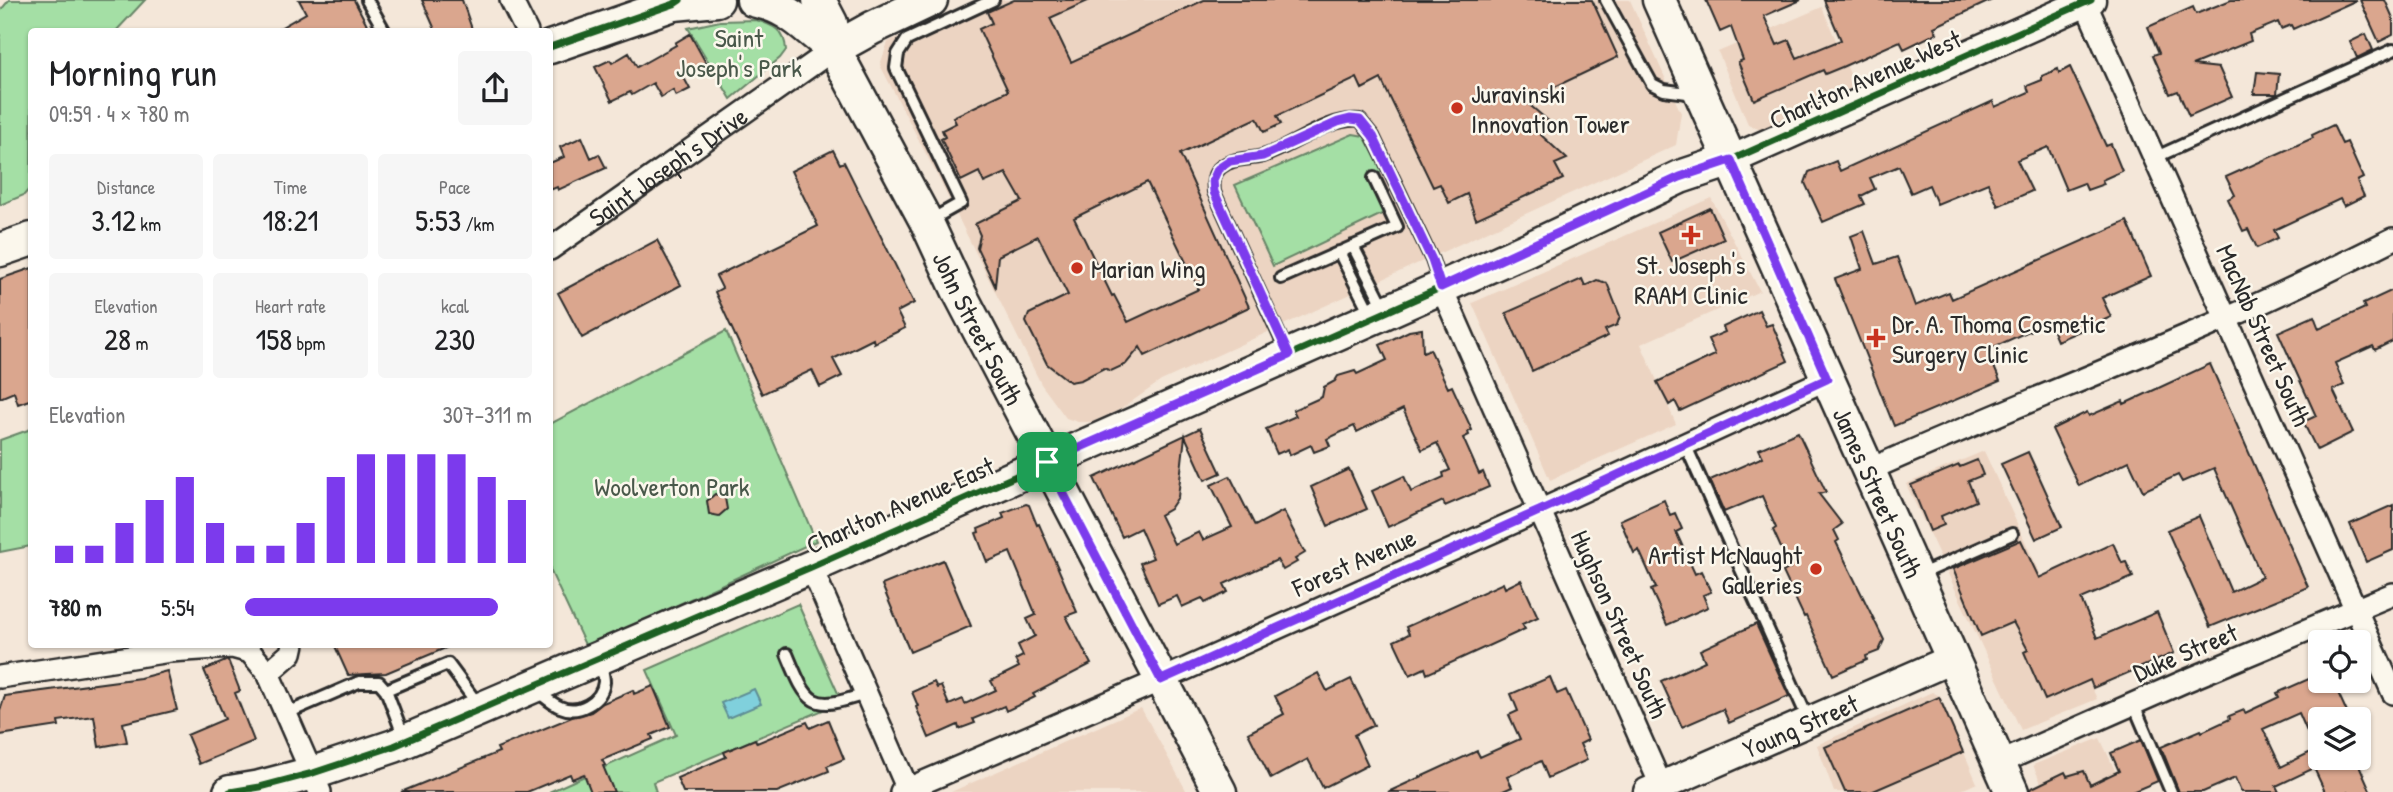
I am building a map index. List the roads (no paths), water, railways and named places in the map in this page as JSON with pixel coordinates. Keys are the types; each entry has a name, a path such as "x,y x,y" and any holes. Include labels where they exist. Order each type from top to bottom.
{"main road":[{"path":"553,46 677,2 717,0"},
{"name":"John Street South","path":"753,0 790,12 810,32 834,49"},
{"name":"John Street South","path":"819,0 831,23 834,49 927,222 959,292 1220,792"},
{"name":"Saint Joseph's Drive","path":"834,49 931,0"},
{"name":"James Street South","path":"1658,0 2012,792"},
{"name":"Charlton Avenue East","path":"230,792 317,783 405,741 811,567 1289,355 1680,177 1731,160"},
{"path":"0,250 28,240"}],"street":[{"path":"511,0 525,28"},
{"name":"MacNab Street South","path":"2087,1 2154,158 2393,693"},
{"name":"Charlton Avenue West","path":"1731,160 2087,1"},
{"name":"Saint Joseph's Drive","path":"553,247 834,49"},
{"path":"1869,470 2227,318 2393,239"},
{"name":"Hughson Street South","path":"1441,287 1507,433 1658,790"},
{"name":"Forest Avenue","path":"906,791 1539,511 1827,379"},
{"path":"811,567 906,791"},
{"name":"Duke Street","path":"2000,763 2393,594"},
{"path":"0,677 170,651 216,648"},
{"path":"236,648 250,652 268,673 317,783"},
{"path":"268,673 291,653 292,648"},
{"name":"Young Street","path":"1658,790 1952,659"}],"lane":[{"path":"368,0 383,28"},
{"path":"927,222 961,203 896,68 898,54 907,40 993,0"},
{"path":"1606,0 1651,84 1664,90 1701,95"},
{"path":"2154,158 2393,50"},
{"path":"1289,355 1214,192 1213,180 1218,169 1230,161 1263,156 1338,122 1360,120 1373,136 1432,260 1441,287"},
{"path":"1281,278 1397,227 1374,178"},
{"path":"1353,246 1379,314"},
{"path":"1339,252 1379,314"},
{"path":"1685,444 1809,722"},
{"path":"1916,577 2012,534"},
{"path":"787,654 806,695 821,703 834,704 865,694"},
{"path":"386,690 448,664 481,708"},
{"path":"285,714 359,682 379,682 386,690 405,741"},
{"path":"2134,705 2171,792"}],"water":[{"path":"754,689 761,704 728,718 721,703"}],"place":[{"name":"Juravinski Innovation Tower","path":"1457,108"},
{"name":"St. Joseph's RAAM Clinic","path":"1691,235"},
{"name":"Marian Wing","path":"1077,268"},
{"name":"Dr. A. Thoma Cosmetic Surgery Clinic","path":"1876,338"},
{"name":"Artist McNaught Galleries","path":"1816,569"}],"park label":[{"name":"Saint Joseph's Park","path":"739,52"},
{"name":"Woolverton Park","path":"672,486"}]}
